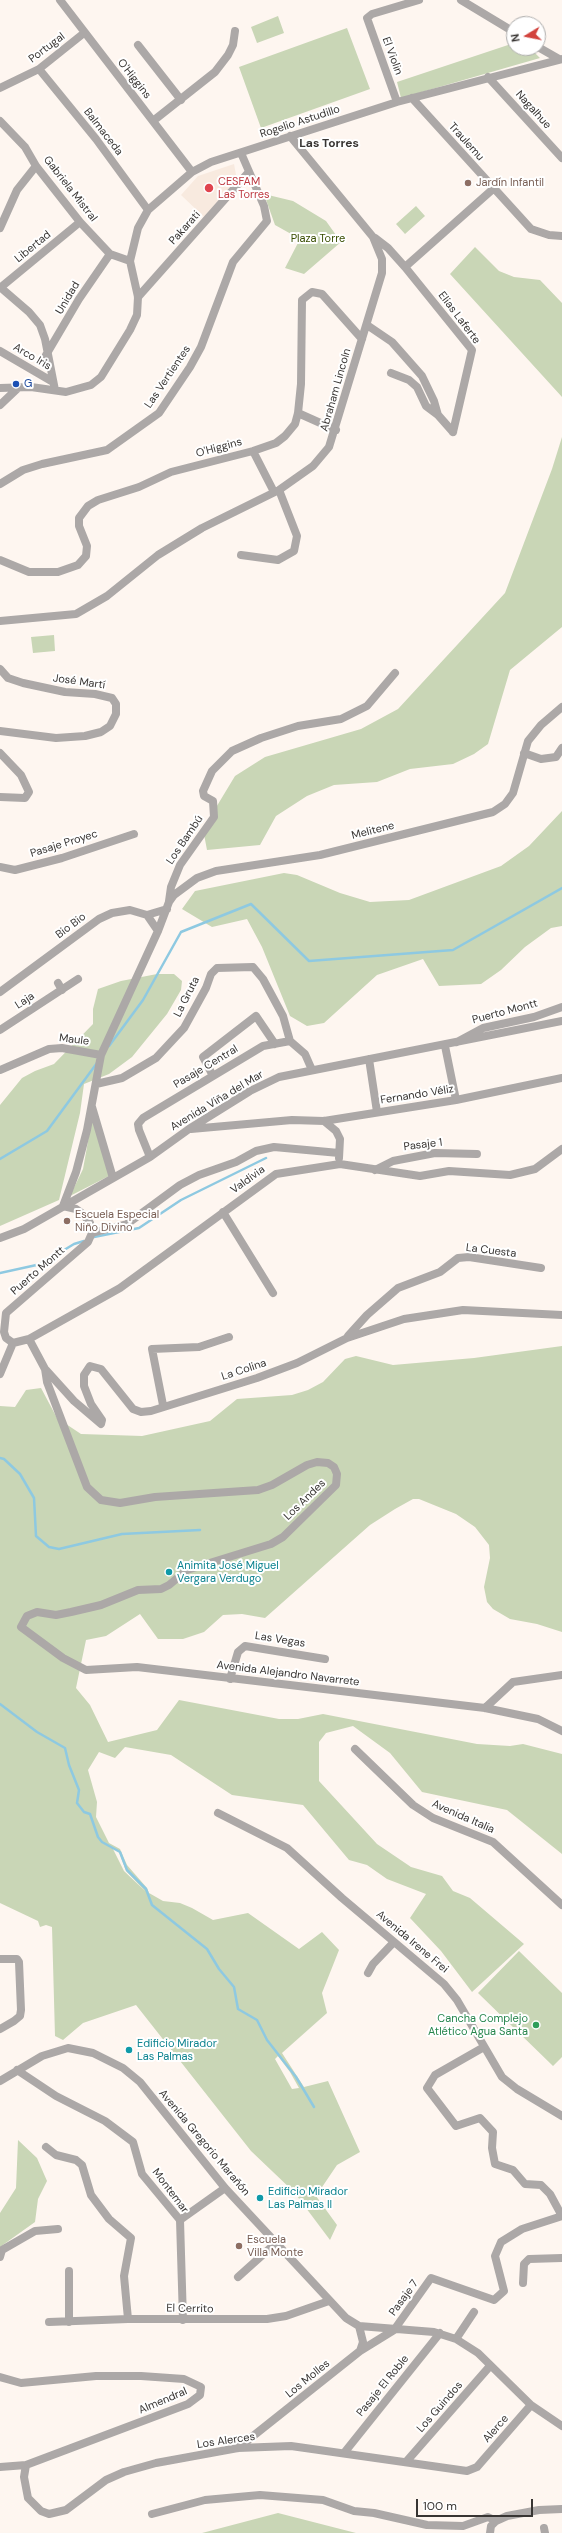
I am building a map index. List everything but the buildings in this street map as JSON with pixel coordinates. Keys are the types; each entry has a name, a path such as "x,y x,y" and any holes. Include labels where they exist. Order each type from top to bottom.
{"street":[{"name":"O'Higgins","path":"60,0 192,172"},
{"name":"El Violin","path":"397,102 367,18 372,14 419,0"},
{"path":"461,0 506,27"},
{"path":"153,121 215,72 228,55 233,45 235,31"},
{"name":"Portugal","path":"0,88 39,69 84,33"},
{"path":"138,44 181,100"},
{"path":"546,51 560,59"},
{"name":"Rogelio Astudillo","path":"0,388 54,386 79,390 91,385 101,377 130,330 137,315 138,297 130,261 138,228 148,210 192,172 211,162 397,102 560,59"},
{"name":"Balmaceda","path":"39,69 96,139 148,210"},
{"name":"Nagalhue","path":"488,77 562,158"},
{"name":"Traulemu","path":"412,98 531,230 549,235 562,236"},
{"name":"Gabriela Mistral","path":"2,125 25,147 36,166 80,222 110,254 130,261"},
{"name":"Abraham Lincoln","path":"0,621 76,614 107,596 158,555 202,528 276,491 318,461 329,447 336,430 382,274 382,259 373,237 290,136"},
{"name":"Las Vertientes","path":"0,484 23,470 35,466 108,450 159,413 190,367 201,347 233,262 267,221 264,206 248,173 241,153"},
{"path":"0,228 17,190 36,166"},
{"name":"Pakarati","path":"138,297 248,173"},
{"path":"405,267 493,189"},
{"name":"Libertad","path":"0,288 80,222"},
{"name":"Elias Laferte","path":"373,237 388,248 405,267 472,350 453,432 438,415"},
{"name":"Unidad","path":"46,355 79,298 110,254"},
{"path":"0,288 29,312 40,325 45,339 46,355 54,386"},
{"name":"O'Higgins","path":"0,560 29,572 58,572 78,565 86,556 86,546 79,526 79,518 88,506 98,500 139,487 171,472 253,451 276,443 285,436 295,424 298,413 301,384 302,300 312,292 322,294 362,339"},
{"path":"367,324 392,342 422,376 434,401 438,415"},
{"name":"Arco Iris","path":"0,351 54,386"},
{"path":"391,373 409,380 417,387 426,406 438,415"},
{"path":"0,405 19,387"},
{"path":"298,413 336,430"},
{"path":"241,555 278,560 294,551 297,536 276,491 253,451"},
{"name":"José Martí","path":"0,669 8,678 23,683 65,692 95,694 112,698 116,704 116,714 110,726 101,732 85,736 56,738 0,731"},
{"name":"Los Bambú","path":"168,905 171,887 180,865 214,817 213,801 204,796 202,791 212,771 232,751 261,738 298,726 341,719 367,706 395,673"},
{"name":"Melitene","path":"63,1206 76,1172 92,1106 101,1055 158,931 168,905 189,883 216,871 320,855 493,812 504,804 513,794 528,741 541,725 562,707"},
{"path":"524,753 541,759 556,757 562,748"},
{"path":"0,753 21,775 28,792 28,796 25,798 0,797"},
{"name":"Pasaje Proyec","path":"0,867 15,870 62,858 134,834"},
{"path":"158,931 147,914 168,905"},
{"name":"Bio Bio","path":"0,992 99,919 121,910 130,910 147,914"},
{"name":"La Gruta","path":"96,1084 122,1078 156,1058 184,1028 211,974 217,968 253,967 263,979 283,1016 290,1041"},
{"name":"Laja","path":"0,1030 60,987 78,979"},
{"name":"Puerto Montt","path":"455,1044 483,1028 534,1017 562,1007"},
{"path":"213,1076 203,1057 256,1016 275,1044"},
{"name":"Avenida Viña del Mar","path":"0,1238 24,1229 150,1157 189,1129 260,1086 290,1074 445,1046 562,1021"},
{"path":"290,1041 305,1054 312,1070"},
{"name":"Pasaje Central","path":"150,1157 139,1130 138,1124 143,1118 263,1046 290,1041"},
{"path":"445,1046 456,1100"},
{"name":"Maule","path":"0,1070 49,1049 62,1048 101,1055"},
{"path":"369,1059 378,1112"},
{"name":"Fernando Véliz","path":"324,1121 456,1100 562,1078"},
{"path":"92,1106 113,1178"},
{"path":"189,1129 292,1120 324,1121 336,1131 340,1139 340,1164"},
{"path":"63,1206 76,1209 84,1214 90,1223 92,1233 127,1224 180,1185 198,1175 236,1162 256,1151 274,1147 339,1153"},
{"name":"Valdivia","path":"13,1343 29,1339 120,1288 276,1174 340,1164 420,1176 449,1171 510,1175 535,1169 562,1149"},
{"name":"Pasaje 1","path":"375,1170 393,1161 436,1153 477,1154"},
{"path":"223,1212 273,1293"},
{"name":"Puerto Montt","path":"13,1343 6,1338 4,1332 6,1313 88,1242 92,1233"},
{"name":"La Cuesta","path":"347,1338 367,1315 398,1288 440,1272 458,1258 469,1257 541,1268"},
{"name":"La Colina","path":"45,1369 62,1390 99,1424 102,1423 102,1420 89,1400 84,1386 84,1375 90,1366 101,1369 133,1409 141,1412 270,1373 347,1338 391,1323 443,1312 463,1310 562,1315"},
{"path":"163,1405 152,1349 199,1347 229,1337"},
{"name":"Los Andes","path":"20,1627 27,1616 37,1612 56,1614 71,1612 101,1605 138,1590 161,1589 170,1585 187,1570 266,1547 282,1537 336,1485 334,1467 328,1463 317,1462 307,1465 272,1485 258,1490 155,1497 120,1503 101,1500 87,1487 47,1382 45,1369 29,1339"},
{"path":"0,1374 13,1343"},
{"name":"Avenida Alejandro Navarrete","path":"20,1627 63,1658 86,1670 137,1667 485,1708 538,1719 562,1731"},
{"name":"Las Vegas","path":"230,1679 238,1652 245,1646 325,1659"},
{"path":"485,1708 513,1682 562,1675"},
{"name":"Avenida Italia","path":"355,1749 413,1805 433,1818 494,1842 562,1905"},
{"name":"Avenida Irene Frei","path":"218,1813 287,1848 444,1984 457,2000 502,2077 517,2089 562,2116"},
{"path":"368,1973 373,1964 394,1942"},
{"path":"0,1959 17,1959 19,1962 21,2010 20,2016 0,2029"},
{"path":"484,2047 435,2075 427,2088 456,2126 480,2118 493,2132 492,2148 495,2164 513,2170 525,2184 541,2185 550,2194 562,2216"},
{"name":"Avenida Gregorio Marañón","path":"1,2082 17,2070 42,2056 68,2048 93,2053 123,2068 140,2082 225,2188 277,2242 329,2301 346,2318 359,2326"},
{"name":"Montemar","path":"17,2070 56,2096 106,2121 129,2137 135,2147 142,2174 180,2220 183,2320"},
{"path":"46,2147 56,2155 76,2160 82,2165 91,2195 100,2209 131,2238 124,2276 128,2319"},
{"path":"180,2220 225,2188"},
{"name":"Pasaje 7","path":"394,2330 432,2278 494,2300 504,2291 495,2256 501,2242 522,2229 562,2216"},
{"path":"0,2257 2,2250 35,2231 58,2229"},
{"path":"238,2277 277,2242"},
{"path":"522,2283 524,2264 529,2260 562,2258"},
{"path":"69,2271 69,2322"},
{"name":"El Cerrito","path":"49,2322 128,2319 267,2319 286,2316 329,2301"},
{"path":"456,2339 474,2312"},
{"path":"360,2351 363,2342 359,2326 440,2333 456,2339 472,2348 531,2405 562,2426"},
{"name":"Los Molles","path":"238,2448 360,2351 394,2330"},
{"name":"Pasaje El Roble","path":"344,2453 440,2333"},
{"name":"Los Guindos","path":"406,2462 490,2366"},
{"name":"Almendral","path":"0,2377 21,2383 96,2376 141,2376 184,2379 201,2387 200,2395 188,2404 26,2465 0,2467"},
{"name":"Alerce","path":"478,2467 531,2405"},
{"name":"Los Alerces","path":"26,2465 25,2488 28,2498 41,2512 49,2514 66,2510 106,2480 124,2472 156,2464 238,2448 291,2446 406,2462 458,2471 467,2471 478,2467"},
{"path":"152,2514 205,2500 260,2495 310,2498 354,2511 374,2513 427,2525 463,2526 488,2517 496,2521"},
{"path":"490,2533 491,2526 496,2521 507,2516 520,2513 562,2509"}],"shaded area":[{"name":"CESFAM Las Torres","path":"234,164 237,180 204,217 181,195 198,176"}],"green space":[{"path":"278,16 284,33 257,43 251,27"},
{"path":"347,28 370,89 261,128 239,67"},
{"path":"506,46 506,56 538,56 540,58 401,98 397,82"},
{"name":"Plaza Torre","path":"264,194 293,201 326,221 341,242 304,274 285,268 300,239 275,225"},
{"path":"416,206 425,216 405,234 396,224"},
{"path":"475,247 499,271 514,277 540,280 562,303 562,397 450,274"},
{"path":"562,437 562,627 510,670 488,744 474,754 453,764 410,769 377,782 334,785 307,796 276,816 260,845 207,850 203,829 235,776 265,757 361,729 398,709 505,593 552,469"},
{"path":"54,635 55,651 33,653 31,637"},
{"path":"562,811 562,926 551,928 525,947 501,970 481,984 439,986 423,959 377,975 324,1023 307,1026 290,1016 262,947 247,919 212,927 182,909 195,891 284,873 297,875 340,893 370,902 409,900 501,866 529,846"},
{"path":"157,974 174,974 182,981 181,990 167,1014 132,1057 109,1074 84,1084 80,1113 59,1200 0,1226 0,1105 22,1078 35,1071 54,1064 93,1024 93,1009 98,989 121,981"},
{"path":"92,1119 109,1176 70,1196 83,1169"},
{"path":"562,1346 562,1632 537,1624 510,1619 493,1609 487,1602 484,1587 490,1558 489,1545 475,1527 456,1514 419,1499 413,1499 370,1525 265,1618 242,1614 223,1615 204,1632 183,1639 158,1639 140,1614 106,1636 86,1640 76,1688 90,1705 108,1742 157,1730 179,1700 279,1719 298,1719 323,1714 477,1744 510,1746 523,1744 562,1754 562,1854 507,1810 422,1792 390,1753 353,1726 326,1733 319,1742 319,1781 377,1844 411,1867 442,1876 453,1891 470,1898 524,1944 472,1992 441,1951 410,1918 426,1894 387,1879 367,1865 349,1860 303,1805 232,1795 171,1755 125,1747 115,1758 99,1752 88,1770 97,1802 96,1817 109,1843 120,1849 127,1865 147,1888 149,1893 163,1901 180,1903 192,1908 213,1920 248,1913 299,1949 322,1932 339,1950 322,1993 327,2013 282,2053 304,2087 328,2081 360,2152 337,2165 316,2196 337,2225 330,2240 294,2192 251,2151 136,2005 83,2023 63,2040 55,2036 52,1927 46,1925 40,1927 38,1921 0,1903 0,1406 15,1407 26,1390 41,1388 57,1418 81,1434 142,1436 210,1421 237,1399 292,1395 308,1390 323,1382 345,1359 356,1356 393,1365 474,1358","holes":["112,1847 119,1852 126,1871 145,1891 124,1871","278,2056 290,2072 299,2088 292,2089 275,2059"]},
{"name":"Cancha Complejo Atlético Agua Santa","path":"519,1951 562,1993 562,2057 553,2066 478,1993"},
{"path":"18,2140 37,2158 47,2181 38,2199 35,2222 0,2247 0,2213 16,2188"},
{"path":"278,2513 356,2533 202,2533"}],"waterway":[{"path":"109,1046 143,1000 181,932 251,904 309,961 453,950 562,888"},
{"path":"0,1159 47,1131 97,1063"},
{"path":"94,1237 139,1228 181,1200 266,1158"},
{"path":"0,1273 41,1264 74,1244 84,1241"},
{"path":"0,1458 4,1459 20,1474 34,1498 36,1536 49,1547 59,1549 122,1534 200,1530"},
{"path":"0,1704 37,1732 65,1748 69,1765 79,1790 77,1803 84,1812 90,1814 98,1837 102,1842 120,1852 127,1870 146,1889 152,1905 207,1949 219,1969 234,1987 238,2009 257,2020 267,2040 296,2077 314,2107"}],"place":[{"name":"Jardín Infantil","path":"468,183"},
{"name":"CESFAM Las Torres","path":"209,188"},
{"name":"G","path":"16,384"},
{"name":"Escuela Especial Niño Divino","path":"67,1221"},
{"name":"Animita José Miguel Vergara Verdugo","path":"169,1572"},
{"name":"Cancha Complejo Atlético Agua Santa","path":"536,2025"},
{"name":"Edificio Mirador Las Palmas","path":"129,2050"},
{"name":"Edificio Mirador Las Palmas II","path":"260,2198"},
{"name":"Escuela Villa Monte","path":"239,2246"}],"district":[{"name":"Las Torres","path":"329,144"}]}
